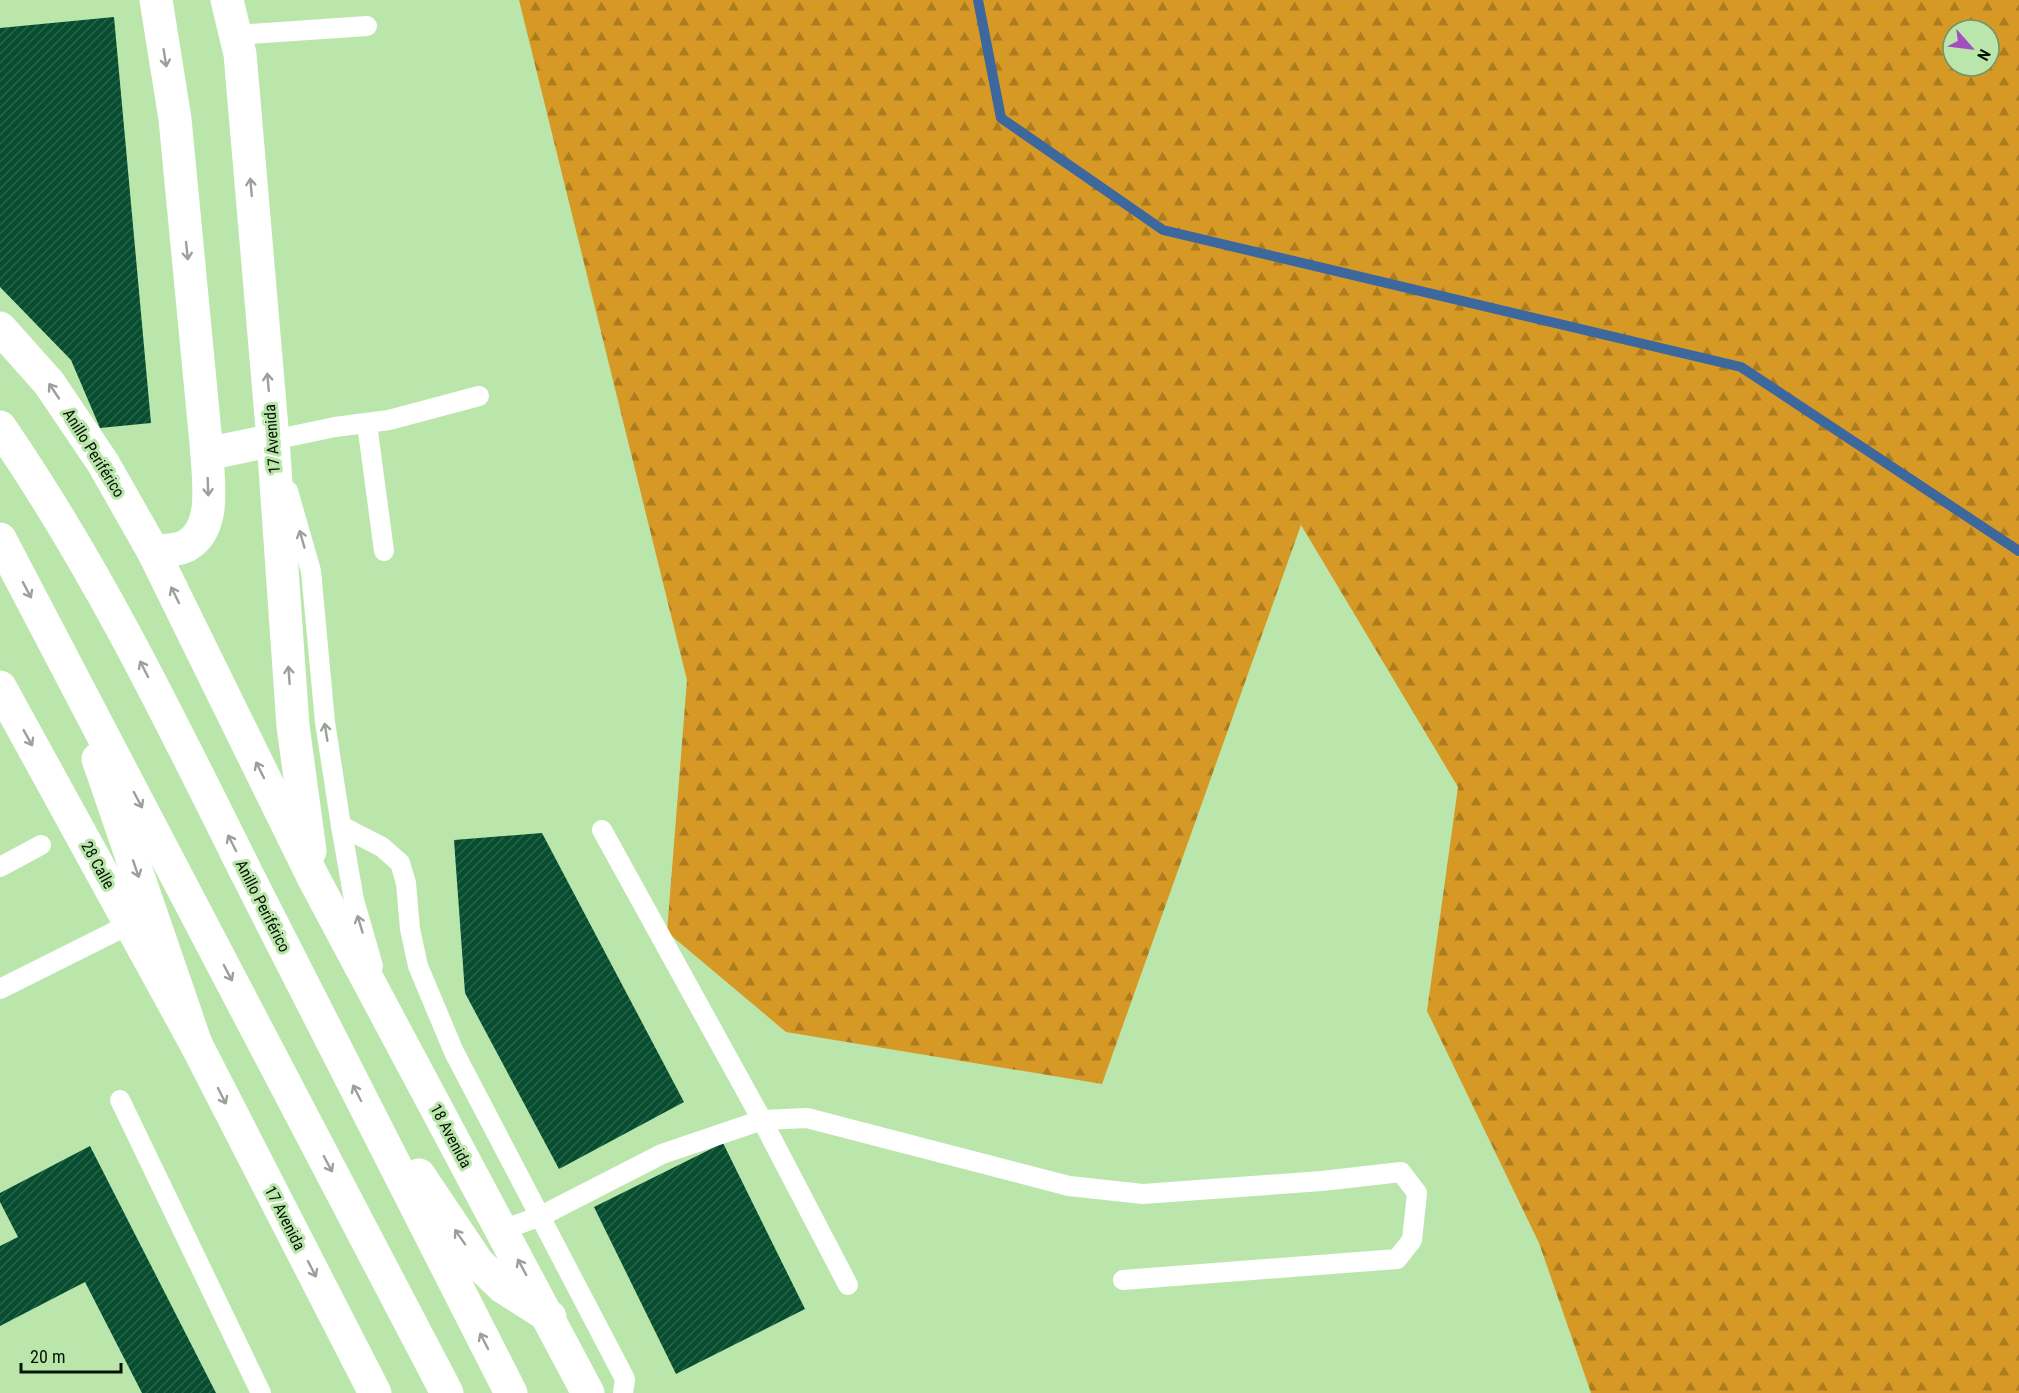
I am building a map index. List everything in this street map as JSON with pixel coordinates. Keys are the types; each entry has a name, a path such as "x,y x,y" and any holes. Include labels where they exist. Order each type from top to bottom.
{"main road":[{"path":"153,551 185,547 198,535 207,517 209,502 207,454 175,118 156,0"},
{"name":"17 Avenida","path":"227,0 240,54 273,440 293,726 314,879"},
{"name":"Anillo Periférico","path":"0,328 49,383 103,463 153,551 314,879"},
{"name":"Anillo Periférico","path":"0,427 49,498 135,651 377,1133 511,1393"},
{"path":"207,454 273,440"},
{"path":"0,538 447,1393"},
{"path":"62,655 196,1044"},
{"name":"28 Calle","path":"0,687 196,1044"},
{"name":"18 Avenida","path":"314,879 550,1317 588,1393"},
{"name":"17 Avenida","path":"196,1044 375,1393"},
{"path":"377,1133 423,1178 478,1263 503,1287 550,1317"}],"lane":[{"path":"235,35 367,26"},
{"path":"389,1020 354,900 341,826 325,722 311,571 273,440 335,427 367,424 478,396"},
{"path":"367,424 384,551"},
{"path":"341,826 382,847 400,863 406,883 410,929 418,966 454,1052 625,1379 623,1393"},
{"path":"602,830 762,1120 848,1285"},
{"path":"0,867 41,845"},
{"path":"0,988 130,924"},
{"path":"120,1100 261,1393"},
{"path":"502,1230 541,1216 662,1154 762,1120 807,1118 1069,1186 1143,1194 1242,1188 1401,1172 1417,1193 1412,1240 1397,1259 1124,1280"}],"green space":[{"path":"519,0 2019,0 2019,1393 1591,1393 1539,1243 1427,1011 1458,787 1301,525 1102,1084 786,1032 667,932 687,680"}],"building":[{"path":"114,17 151,423 100,428 71,360 0,287 0,28"},
{"path":"542,833 684,1102 559,1169 465,993 454,840"},
{"path":"723,1143 805,1309 676,1374 594,1207"},
{"path":"90,1146 216,1393 142,1393 85,1282 0,1326 0,1246 18,1237 0,1202 0,1193"}],"waterway":[{"path":"978,0 1001,118 1163,230 1741,367 2019,551"}]}
